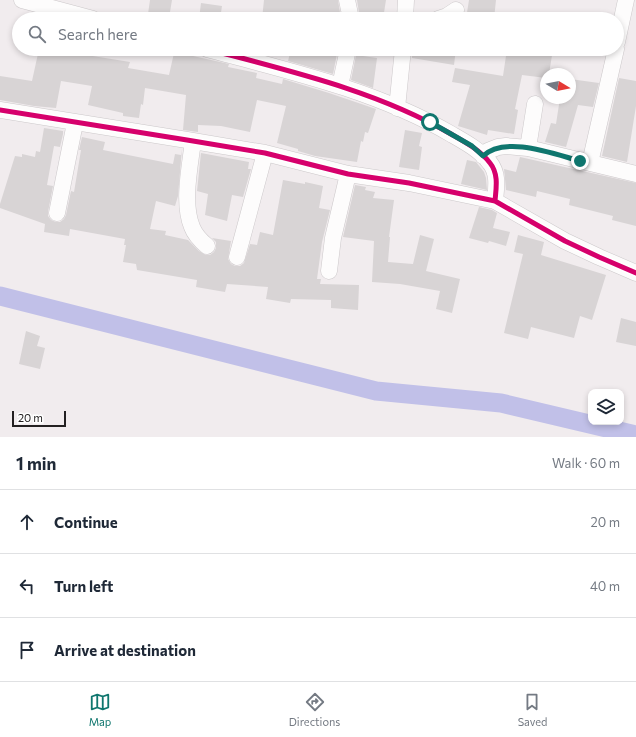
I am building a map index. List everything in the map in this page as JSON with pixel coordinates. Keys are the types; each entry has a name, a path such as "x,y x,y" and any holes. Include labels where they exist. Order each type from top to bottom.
{"street":[{"path":"22,0 49,3 74,12"},
{"path":"347,0 350,12"},
{"path":"405,12 406,0"},
{"path":"623,12 626,0"},
{"path":"234,56 340,86 430,122 472,146 490,163 494,170 496,182 495,201"},
{"path":"340,86 346,56"},
{"path":"397,108 402,56"},
{"path":"590,163 614,56"},
{"path":"528,148 536,104"},
{"path":"0,110 265,154 348,174 409,183 495,201 565,241 636,273"},
{"path":"56,213 75,122"},
{"path":"193,141 188,192 189,219 198,238 207,246"},
{"path":"483,156 488,151 506,146 528,148 636,174"},
{"path":"237,257 265,154"},
{"path":"330,272 333,238 348,174"}],"building":[{"path":"150,0 172,0 170,12 148,12"},
{"path":"264,0 338,0 340,12 263,12"},
{"path":"357,0 386,0 384,12 359,12"},
{"path":"469,0 496,0 495,12 467,12"},
{"path":"201,3 222,6 221,12 200,12"},
{"path":"37,56 93,56 130,62 128,68 169,75 173,56 193,56 229,64 228,67 257,73 256,78 282,84 283,79 376,109 368,133 365,132 363,142 361,141 357,162 315,156 277,143 286,106 257,100 250,132 221,126 198,125 198,132 183,130 186,95 145,88 143,105 141,104 139,118 123,116 123,113 88,105 92,86 61,81 56,108 0,100 0,76 32,81"},
{"path":"289,56 337,56 333,74 288,61"},
{"path":"356,56 377,58 373,88 351,80"},
{"path":"412,56 455,56 454,65 412,58"},
{"path":"506,56 552,56 550,68 540,68 540,77 522,75 515,109 518,110 514,134 488,130 487,135 458,126 470,85 452,82 455,68 503,76"},
{"path":"619,78 636,81 636,106 627,162 602,156"},
{"path":"576,80 599,83 593,107 578,105 566,147 545,142 551,123 556,124 559,104 576,104"},
{"path":"44,128 63,131 60,147 54,146 47,185 53,186 48,212 48,216 51,220 60,222 66,215 71,191 74,192 82,137 105,142 103,150 173,164 175,154 181,155 182,149 178,196 175,206 156,201 150,229 166,231 165,235 188,240 199,251 206,255 210,255 216,248 216,242 212,238 231,241 228,259 231,264 235,266 240,266 244,263 250,244 257,245 260,232 273,235 283,180 305,184 305,182 323,186 319,208 330,210 322,242 317,279 321,279 320,284 359,285 358,310 331,308 331,300 291,299 290,303 266,299 268,287 227,284 225,292 196,287 197,280 137,270 136,264 123,262 126,245 124,245 125,239 70,229 69,236 44,232 45,224 0,208 15,156 22,157 22,154 35,157 36,151 40,152"},
{"path":"405,130 422,133 419,146 422,147 419,170 399,167"},
{"path":"201,153 249,162 248,169 251,169 243,197 232,195 227,221 205,215 208,194 197,191"},
{"path":"520,157 636,183 636,226 612,220 613,216 569,205 570,199 537,191 536,197 506,190 504,169 516,172"},
{"path":"467,160 476,162 484,172 487,190 461,184"},
{"path":"355,185 366,187 365,190 375,192 373,198 394,200 389,237 388,262 413,264 420,235 434,239 426,271 460,279 452,313 436,309 440,291 400,284 372,282 374,241 343,237"},
{"path":"479,207 492,210 497,213 493,228 510,232 506,246 489,241 488,243 469,238"},
{"path":"518,235 544,242 541,255 606,275 592,320 580,316 574,338 531,327 528,339 504,333 523,254 514,252"},
{"path":"621,318 636,322 636,346 616,342"},
{"path":"26,331 40,336 37,346 45,348 40,369 19,364"}],"waterway":[{"path":"0,296 376,391 501,403 636,435"}],"cycle path":[{"path":"233,56 301,74 363,94 423,119 451,134 477,150 493,167 496,177 495,201"},
{"path":"0,110 265,153 348,174 409,183 495,201 565,241 636,273"}],"route":[{"path":"430,122 472,146 483,156 488,151 506,146 528,148 580,161"}]}
